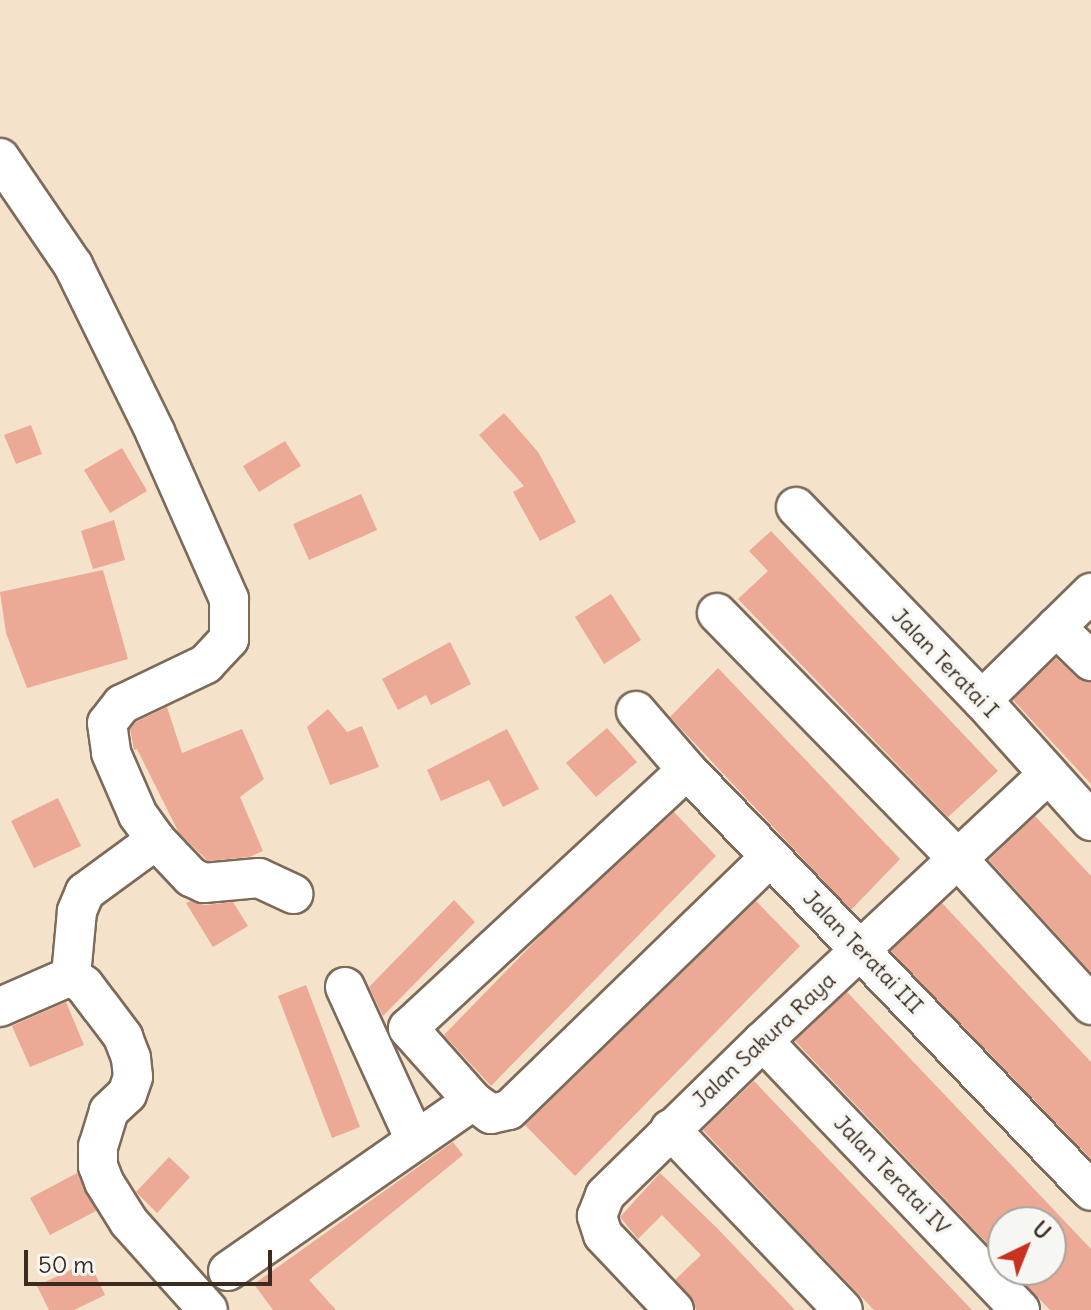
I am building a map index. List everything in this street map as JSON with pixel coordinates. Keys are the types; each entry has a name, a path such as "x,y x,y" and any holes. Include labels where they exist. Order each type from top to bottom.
{"street":[{"path":"0,158 73,265 155,432 229,599 229,639 206,664 122,704 107,723 111,753 138,815 156,840 191,877 204,883 259,878 294,894"},
{"name":"Jalan Teratai I","path":"796,507 982,700 1091,821"},
{"path":"982,700 1090,597"},
{"path":"717,613 957,858 1091,1005"},
{"path":"1056,627 1091,661"},
{"name":"Jalan Teratai III","path":"636,711 687,770 1091,1191"},
{"path":"377,1054 687,770"},
{"name":"Jalan Sakura Raya","path":"674,1310 603,1235 597,1216 605,1195 670,1129 1047,775"},
{"path":"71,976 77,911 85,892 156,840"},
{"path":"408,1028 473,1101 491,1114 509,1110 770,857"},
{"path":"0,1007 71,976"},
{"path":"71,976 84,985 123,1037 131,1058 133,1077 127,1094 109,1111 98,1146 98,1166 104,1182 129,1222 208,1310"},
{"path":"345,987 415,1140"},
{"name":"Jalan Teratai IV","path":"763,1041 1020,1310"},
{"path":"228,1271 473,1101"},
{"path":"670,1129 843,1310"}],"building":[{"path":"504,413 538,452 576,522 540,541 513,492 524,486 479,435"},
{"path":"31,425 42,454 16,464 4,435"},
{"path":"285,441 301,466 259,492 243,466"},
{"path":"122,448 147,491 110,513 84,470"},
{"path":"361,494 377,530 309,560 293,524"},
{"path":"114,520 125,560 93,569 81,531"},
{"path":"771,531 998,771 948,817 738,599 768,571 749,551"},
{"path":"103,570 128,659 27,688 6,633 0,592"},
{"path":"611,594 641,640 604,664 575,617"},
{"path":"450,642 471,684 431,705 426,695 398,710 382,679"},
{"path":"1056,658 1076,677 1091,682 1091,784 1013,700"},
{"path":"718,668 900,859 851,910 670,717"},
{"path":"167,707 182,753 242,729 264,779 240,797 263,851 249,857 208,861 179,833 137,749 134,750 130,729 136,722"},
{"path":"328,709 347,732 362,726 379,767 330,785 307,727"},
{"path":"607,728 637,762 596,797 566,763"},
{"path":"507,729 539,789 503,807 489,780 441,801 427,770"},
{"path":"58,798 81,846 34,868 11,821"},
{"path":"674,812 716,856 491,1086 444,1035 547,929"},
{"path":"1035,816 1091,876 1091,972 989,860"},
{"path":"454,900 475,922 383,1016 369,987"},
{"path":"190,901 205,905 233,902 248,926 213,947 186,903"},
{"path":"756,901 800,946 575,1176 525,1125"},
{"path":"942,903 1091,1062 1091,1159 891,951"},
{"path":"306,985 360,1127 332,1138 278,996"},
{"path":"847,992 1050,1206 987,1206 987,1243 795,1041"},
{"path":"66,1002 84,1045 30,1067 12,1026"},
{"path":"754,1081 972,1310 874,1310 801,1234 703,1130"},
{"path":"453,1142 463,1155 309,1280 336,1310 273,1310 254,1284"},
{"path":"169,1157 190,1177 157,1213 136,1192"},
{"path":"77,1173 96,1211 50,1235 30,1198"},
{"path":"660,1173 795,1310 696,1310 690,1296 675,1280 701,1255 662,1215 638,1239 620,1217"},
{"path":"1067,1224 1091,1249 1091,1310 1050,1310 1027,1286 1067,1286"},
{"path":"89,1261 105,1295 74,1310 49,1310 37,1286"}]}
